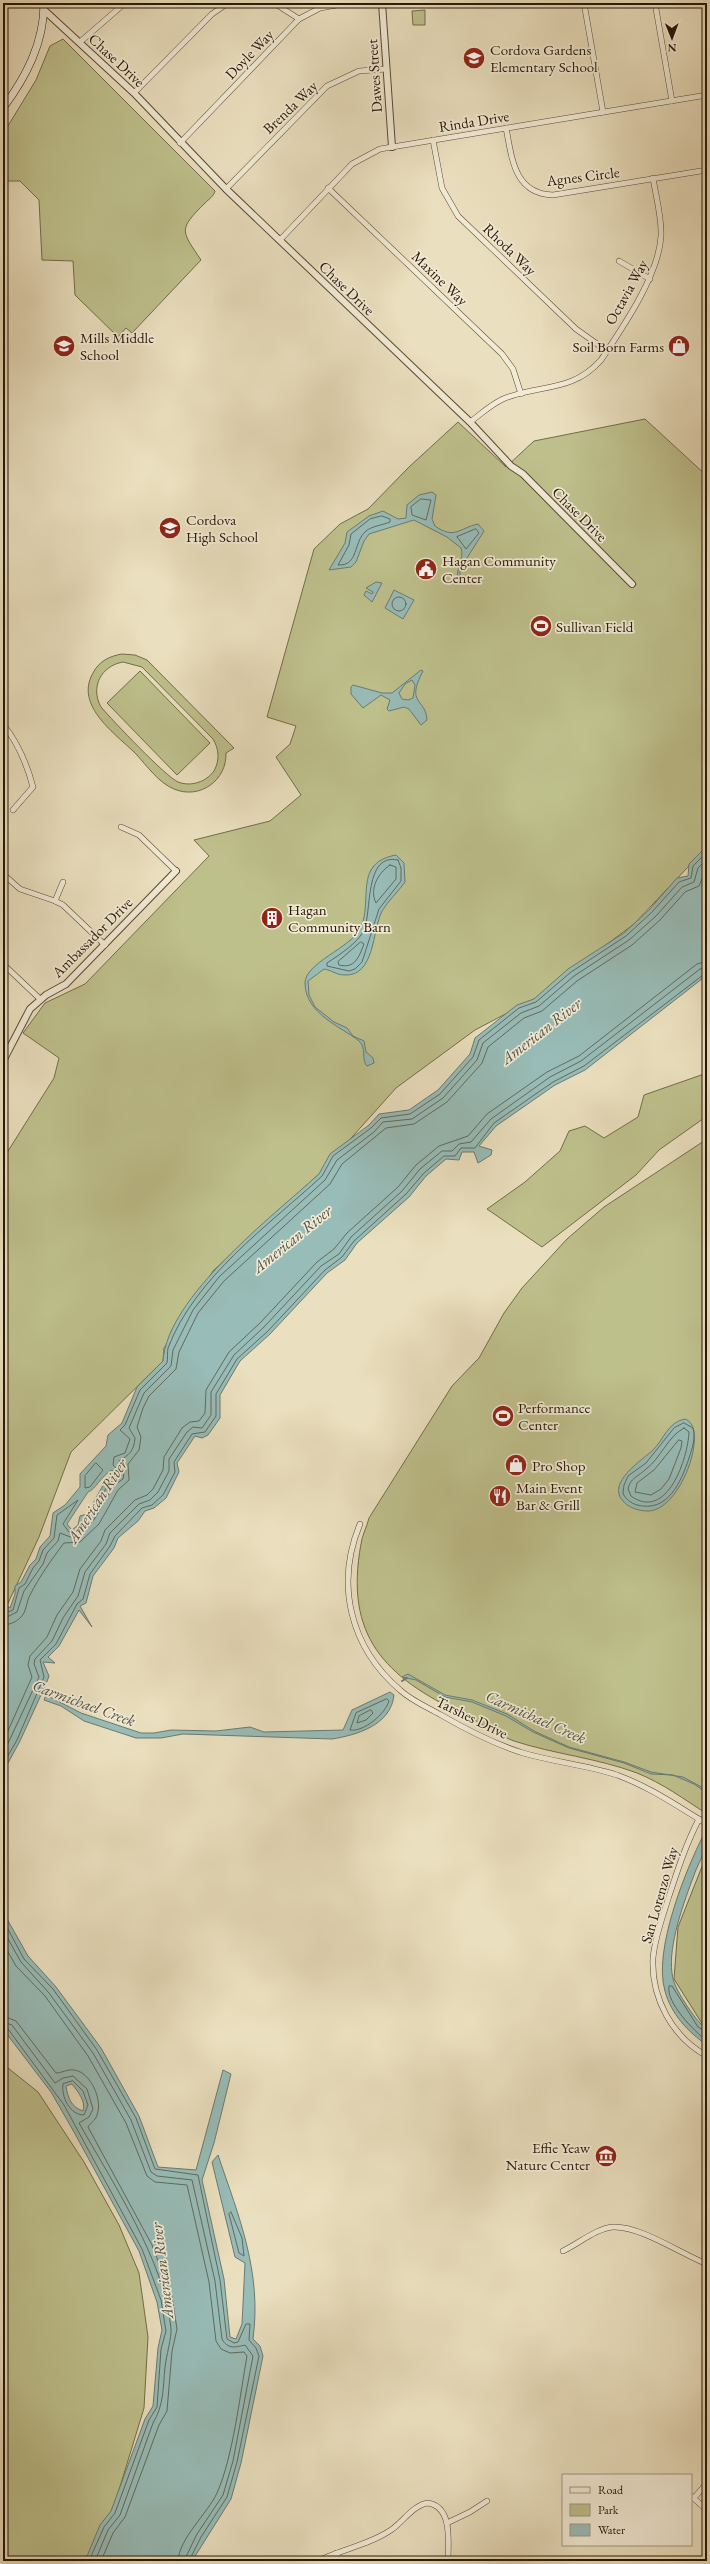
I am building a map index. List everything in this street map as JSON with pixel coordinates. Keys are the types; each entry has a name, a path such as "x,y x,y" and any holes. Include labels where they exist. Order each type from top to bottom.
{"main road":[{"path":"3,108 22,81 32,60 38,44 44,7"}],"street":[{"path":"80,42 124,3"},
{"path":"134,93 212,14 228,3"},
{"path":"274,3 299,19"},
{"name":"Doyle Way","path":"180,143 299,19 320,8 348,3"},
{"name":"Dawes Street","path":"382,3 392,147"},
{"path":"584,3 603,112"},
{"path":"655,3 672,101"},
{"name":"Chase Drive","path":"44,7 134,93 180,143 226,189 470,422 511,466 523,474 632,584"},
{"name":"Brenda Way","path":"226,189 327,86 359,71 386,68"},
{"name":"Rinda Drive","path":"280,240 328,188 361,158 392,147 707,95"},
{"name":"Agnes Circle","path":"506,128 517,175 526,186 538,193 552,195 707,170"},
{"name":"Rhoda Way","path":"433,140 442,188 458,216 576,329 607,351"},
{"name":"Octavia Way","path":"470,422 494,403 521,394 575,381 591,371 607,351 650,278 657,261 662,234 653,178"},
{"name":"Maxine Way","path":"328,188 502,354 513,370 521,394"},
{"path":"619,261 650,278"},
{"path":"3,724 12,735 22,756 33,787 13,810"},
{"path":"120,827 138,835 176,871"},
{"name":"Ambassador Drive","path":"3,1061 6,1050 26,1014 40,1000 66,984 176,871"},
{"path":"3,874 28,893 55,900 105,945"},
{"path":"55,900 62,882"},
{"path":"3,964 40,1000"},
{"name":"Tarshes Drive","path":"360,1524 351,1545 348,1561 348,1595 351,1611 358,1633 371,1658 400,1691 424,1707 498,1744 547,1759 579,1764 618,1775 662,1795 707,1824"},
{"name":"San Lorenzo Way","path":"699,1819 684,1848 658,1930 653,1958 658,1994 670,2022 688,2045 707,2056"},
{"path":"563,2251 600,2231 612,2227 626,2229 657,2240 707,2264"},
{"path":"706,2378 707,2297"},
{"path":"707,2483 692,2497 707,2510"},
{"path":"447,2523 487,2501"},
{"path":"318,2561 383,2535 424,2504 432,2504 439,2508 447,2523 448,2561"},
{"path":"336,2553 339,2561"}],"green space":[{"path":"425,10 425,25 413,25 412,11"},
{"name":"Mills Middle School","path":"63,39 215,191 190,219 185,230 189,242 201,260 132,333 126,328 118,337 75,295 73,261 42,260 39,200 20,181 3,181 3,134 36,80 50,46"},
{"path":"645,419 707,476 707,847 634,924 534,999 475,1030 396,1088 319,1174 213,1271 164,1348 163,1361 71,1452 39,1537 3,1614 3,1159 54,1078 59,1058 23,1033 45,1003 85,984 209,856 194,840 270,821 301,795 276,757 290,744 296,726 267,717 314,549 340,524 368,509 409,467 458,422 506,467 534,441"},
{"path":"118,655 135,655 147,660 234,748 226,753 222,772 210,785 202,790 184,792 163,783 100,718 93,708 89,697 89,685 93,673 98,665 109,658","holes":["123,662 142,667 213,739 217,747 218,759 214,771 203,781 188,784 178,782 171,778 139,748 101,707 98,699 97,685 103,673 115,664"]},
{"path":"140,671 210,743 177,775 107,703"},
{"path":"707,1073 707,1116 659,1150 636,1175 542,1247 487,1209 525,1182 560,1151 569,1131 585,1126 604,1138 638,1117 644,1095"},
{"path":"707,1139 707,1814 664,1786 637,1773 514,1741 436,1700 412,1685 392,1668 376,1650 365,1628 359,1604 357,1576 362,1541 369,1518 452,1386 479,1358 504,1313 522,1288 567,1239 604,1207"},
{"path":"707,1854 707,2027 703,2025 674,1979 678,1927"},
{"path":"3,2064 38,2092 84,2162 119,2225 139,2273 148,2337 144,2408 105,2536 101,2561 3,2561"}],"water":[{"path":"432,492 436,495 432,519 435,526 452,533 478,524 484,531 460,569 460,582 458,583 457,574 462,557 461,548 447,537 414,520 369,534 364,541 356,562 351,567 329,570 345,543 347,532 369,516 383,511 398,519 406,518 407,505 419,495"},
{"path":"376,582 382,583 372,602 364,595 366,591 372,594 373,592 366,588"},
{"path":"394,590 414,600 403,619 385,608"},
{"path":"421,670 423,671 418,682 416,696 426,713 427,720 421,725 409,709 404,707 389,711 387,709 390,700 381,695 363,708 351,694 351,687 353,685 382,693 392,693","holes":["412,680 415,685 413,698 408,700 402,699 399,693 405,684"]},
{"name":"American River","path":"707,846 707,975 585,1070 555,1085 496,1126 479,1146 492,1150 491,1155 478,1163 474,1152 462,1152 459,1160 446,1159 426,1176 409,1197 357,1243 345,1260 327,1273 270,1334 240,1361 220,1395 220,1418 208,1435 202,1438 195,1436 177,1463 179,1472 166,1498 154,1508 145,1511 138,1521 118,1538 114,1548 93,1576 86,1603 80,1606 92,1627 79,1610 59,1646 48,1657 55,1663 43,1662 49,1676 20,1741 3,1772 3,1614 7,1606 10,1608 15,1594 15,1586 21,1582 30,1565 36,1559 40,1547 50,1536 53,1513 65,1505 80,1487 80,1474 106,1446 108,1435 122,1423 137,1387 163,1361 169,1336 183,1311 202,1285 225,1259 250,1235 319,1174 330,1154 369,1125 379,1114 409,1110 438,1090 470,1054 475,1038 517,1005 534,999 568,969 624,933 649,910 677,878 688,876 689,864","holes":["112,1470 115,1474 106,1480 87,1514 80,1516 78,1525 72,1530 67,1524 88,1492 91,1491 101,1479"]},
{"path":"396,855 404,863 405,882 382,911 371,951 362,969 354,974 344,975 324,969 308,981 309,995 315,1007 334,1022 347,1028 353,1036 364,1041 366,1052 373,1058 374,1063 367,1066 364,1061 363,1047 359,1041 334,1025 318,1011 311,1003 307,994 305,983 307,976 312,969 347,943 360,929 364,918 369,875 374,866 382,859"},
{"path":"685,1419 692,1425 694,1437 693,1452 681,1484 671,1498 660,1507 645,1511 628,1506 619,1494 619,1487 622,1480 634,1466 657,1446 670,1427"},
{"name":"Carmichael Creek","path":"408,1674 445,1695 472,1700 507,1714 534,1731 569,1747 624,1762 651,1772 669,1775 651,1774 624,1763 569,1748 533,1732 506,1716 472,1702 445,1697 416,1680 402,1677"},
{"path":"390,1692 394,1695 392,1705 387,1714 380,1721 371,1727 352,1735 332,1739 183,1734 161,1738 136,1738 84,1721 61,1706 44,1700 46,1695 81,1713 141,1733 154,1733 171,1730 216,1731 250,1727 264,1732 343,1730 352,1710"},
{"path":"675,1776 683,1777 707,1790 707,1793 694,1784"},
{"path":"704,1834 707,1835 706,1846 682,1910 672,1950 671,1962 674,1982 678,1990 687,2006 701,2024 707,2029 707,2045 693,2034 676,2015 671,2007 665,1991 662,1974 663,1955 673,1911 688,1869"},
{"name":"American River","path":"3,1912 28,1956 56,1987 101,2048 139,2116 158,2167 196,2170 223,2070 231,2074 214,2143 202,2180 224,2279 230,2337 236,2339 242,2324 245,2263 235,2257 212,2162 218,2155 234,2200 247,2245 254,2291 255,2314 253,2339 260,2346 263,2356 241,2463 231,2499 192,2561 85,2561 100,2525 111,2511 145,2419 153,2406 158,2348 162,2330 157,2302 139,2251 51,2092 3,2029","holes":["72,2084 82,2100 84,2107 83,2111 76,2107 69,2098 66,2086"]}],"waterway":[{"name":"Carmichael Creek","path":"402,1681 407,1678"}],"place":[{"name":"Cordova Gardens Elementary School","path":"474,58"},
{"name":"Mills Middle School","path":"64,346"},
{"name":"Soil Born Farms","path":"679,346"},
{"name":"Cordova High School","path":"170,528"},
{"name":"Hagan Community Center","path":"426,569"},
{"name":"Sullivan Field","path":"541,626"},
{"name":"Hagan Community Barn","path":"272,918"},
{"name":"Performance Center","path":"503,1416"},
{"name":"Pro Shop","path":"516,1465"},
{"name":"Main Event Bar & Grill","path":"500,1496"},
{"name":"Effie Yeaw Nature Center","path":"606,2156"}]}
